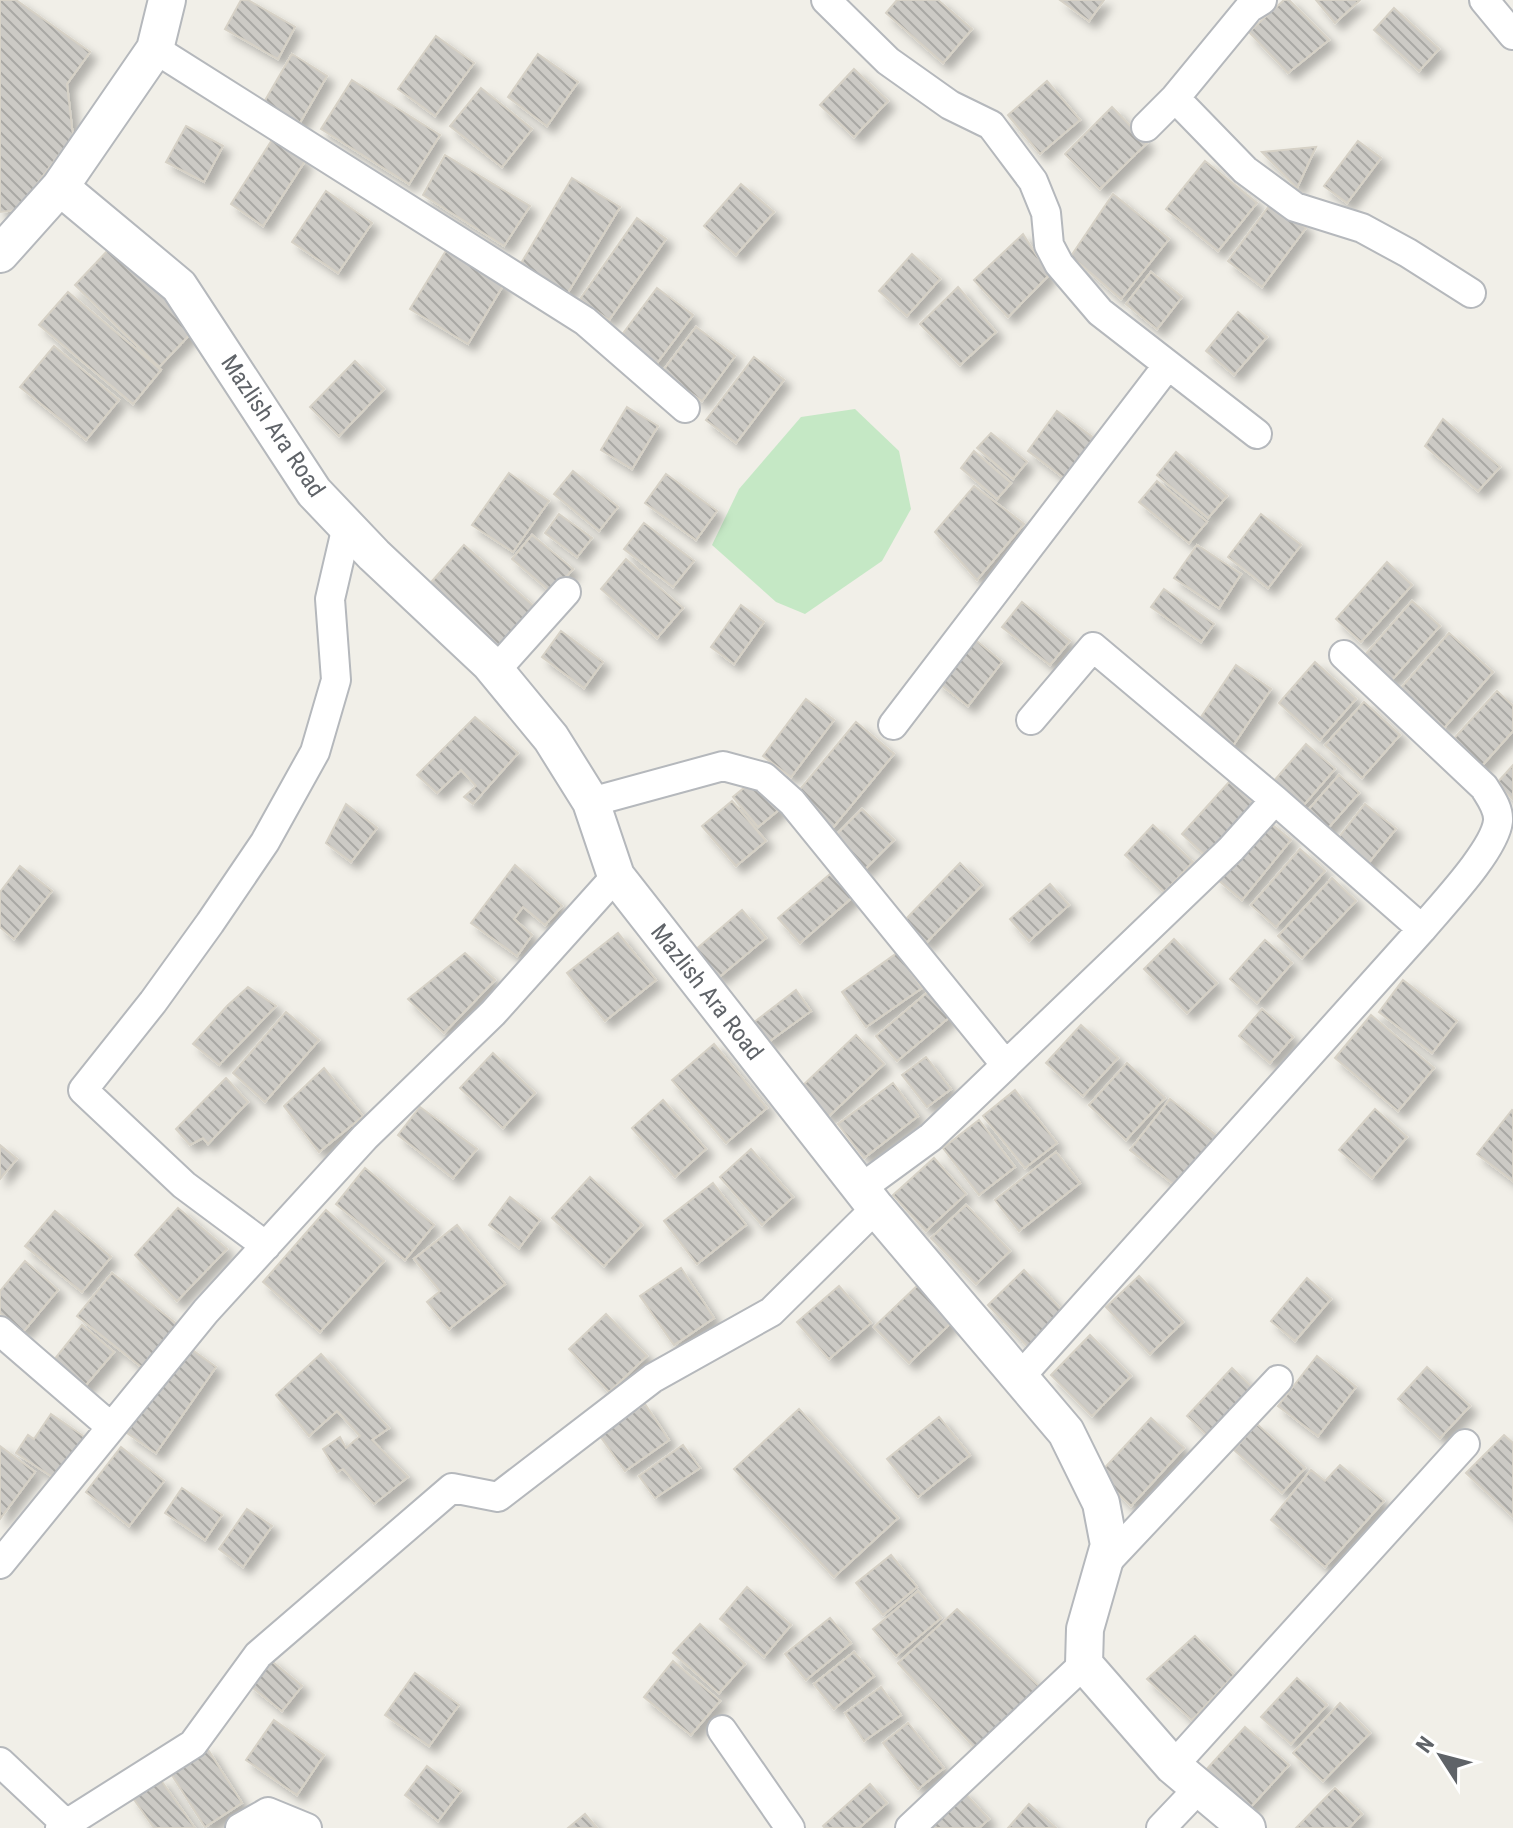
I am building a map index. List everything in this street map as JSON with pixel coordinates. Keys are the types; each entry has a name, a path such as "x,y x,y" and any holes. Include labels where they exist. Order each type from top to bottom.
{"street":[{"path":"0,254 60,187 155,49 167,0"},
{"path":"826,0 888,61 950,105 991,125 1033,181 1046,213 1049,245 1059,264 1100,312 1257,434"},
{"path":"1484,0 1513,35"},
{"path":"1146,127 1175,98 1249,3"},
{"path":"155,49 585,321 685,408"},
{"path":"1175,98 1245,170 1295,207 1362,228 1471,293"},
{"name":"Mazlish Ara Road","path":"60,187 179,286 314,492 495,671 551,738 591,802 616,876 868,1198 1066,1432 1101,1503 1109,1545 1085,1629 1084,1664"},
{"path":"893,725 1168,365"},
{"path":"266,1246 184,1185 83,1090 153,1002 226,900 265,842 315,752 336,680 330,599 347,526"},
{"path":"495,671 566,592"},
{"path":"1031,720 1093,647 1422,929"},
{"path":"1020,1377 1422,929 1482,856 1495,831 1498,821 1496,810 1484,787 1344,655"},
{"path":"591,802 723,766 764,777 792,802 1005,1064"},
{"path":"0,1762 63,1826 193,1744 258,1655 452,1488 498,1497 653,1378 771,1312 868,1198 1231,849 1275,800"},
{"path":"0,1564 206,1311 365,1137 493,1013 616,876"},
{"path":"0,1331 111,1427"},
{"path":"1103,1566 1278,1380"},
{"path":"1161,1828 1186,1777 1465,1444"},
{"path":"910,1828 1084,1664 1186,1777 1247,1828"},
{"path":"722,1730 790,1828"},
{"path":"240,1828 268,1812 307,1828"}],"green space":[{"path":"855,409 899,451 911,509 882,561 805,614 776,602 712,545 739,489 801,417"}],"building":[{"path":"0,0 16,0 90,52 67,84 73,136 17,210 0,212"},
{"path":"241,0 248,0 295,27 278,59 225,29"},
{"path":"897,0 938,0 972,29 943,63 886,13"},
{"path":"1060,0 1104,0 1089,21"},
{"path":"1284,0 1289,0 1329,40 1288,73 1249,32"},
{"path":"1316,0 1360,0 1335,23"},
{"path":"1394,8 1439,49 1419,71 1374,30"},
{"path":"436,36 474,63 435,116 398,89"},
{"path":"292,54 327,76 298,126 263,104"},
{"path":"538,54 578,82 547,126 508,97"},
{"path":"854,69 888,101 854,137 820,105"},
{"path":"352,80 440,135 409,184 321,129"},
{"path":"1047,81 1080,120 1040,154 1008,115"},
{"path":"481,88 532,129 502,167 450,126"},
{"path":"1112,107 1147,143 1100,189 1065,154"},
{"path":"186,126 223,146 204,182 166,162"},
{"path":"272,140 305,161 263,226 231,204"},
{"path":"1358,141 1381,158 1347,203 1324,186"},
{"path":"1316,147 1297,188 1262,152"},
{"path":"445,155 530,206 504,246 423,195"},
{"path":"1205,161 1257,203 1218,251 1166,209"},
{"path":"572,178 620,207 567,294 520,265"},
{"path":"741,184 774,212 736,255 704,226"},
{"path":"326,191 372,223 338,273 292,242"},
{"path":"1113,194 1169,239 1121,299 1071,256"},
{"path":"1272,202 1306,228 1262,287 1228,261"},
{"path":"637,218 666,239 609,320 580,299"},
{"path":"1023,234 1049,275 1008,317 974,280"},
{"path":"111,247 196,328 159,367 75,285"},
{"path":"447,249 504,284 468,344 410,309"},
{"path":"912,254 940,279 907,316 879,291"},
{"path":"1151,272 1182,297 1157,329 1126,304"},
{"path":"958,287 996,332 960,365 920,324"},
{"path":"657,288 693,315 654,367 618,340"},
{"path":"68,292 161,370 133,404 39,325"},
{"path":"1238,312 1267,337 1234,375 1206,351"},
{"path":"696,327 735,356 702,401 662,372"},
{"path":"54,346 119,400 86,440 20,387"},
{"path":"754,357 784,380 736,443 706,420"},
{"path":"355,361 384,389 339,436 310,407"},
{"path":"627,407 658,426 632,469 601,450"},
{"path":"1057,411 1098,441 1068,481 1028,451"},
{"path":"1443,419 1500,467 1478,491 1425,446"},
{"path":"991,433 1027,462 1013,479 977,448"},
{"path":"974,451 1011,483 997,499 961,468"},
{"path":"1176,452 1227,496 1208,518 1157,475"},
{"path":"573,471 618,507 599,531 554,494"},
{"path":"509,473 549,501 513,552 472,525"},
{"path":"666,474 717,511 696,540 645,503"},
{"path":"1157,481 1207,522 1189,543 1139,502"},
{"path":"974,486 1024,524 977,580 935,532"},
{"path":"559,514 592,538 577,557 545,533"},
{"path":"1261,514 1301,545 1268,588 1228,557"},
{"path":"644,523 694,561 673,587 624,549"},
{"path":"532,535 573,569 552,593 512,559"},
{"path":"464,545 535,607 496,651 425,589"},
{"path":"1197,545 1241,574 1219,608 1174,578"},
{"path":"626,559 683,608 657,638 601,589"},
{"path":"1387,562 1412,585 1361,642 1336,619"},
{"path":"1164,589 1214,624 1201,642 1151,607"},
{"path":"1412,601 1440,626 1391,681 1364,656"},
{"path":"1022,602 1070,641 1050,665 1002,627"},
{"path":"741,605 764,622 734,664 711,647"},
{"path":"561,631 603,662 584,688 542,657"},
{"path":"1449,633 1493,672 1444,728 1400,689"},
{"path":"972,637 1002,662 968,706 936,681"},
{"path":"1315,662 1356,699 1320,740 1279,703"},
{"path":"1236,665 1271,689 1232,747 1197,723"},
{"path":"1497,691 1513,706 1513,731 1479,769 1450,743"},
{"path":"806,699 834,720 791,777 763,756"},
{"path":"1364,702 1400,735 1362,778 1325,745"},
{"path":"475,717 518,753 473,804 464,797 476,786 461,770 437,793 417,775"},
{"path":"856,722 894,754 831,830 816,818 819,813 796,794"},
{"path":"1306,744 1335,769 1296,814 1267,789"},
{"path":"1513,765 1513,799 1496,784"},
{"path":"1339,775 1359,793 1322,835 1302,817"},
{"path":"756,778 781,808 758,827 733,797"},
{"path":"1230,781 1257,806 1209,859 1182,834"},
{"path":"732,801 766,841 736,866 702,826"},
{"path":"346,804 377,828 351,862 326,843"},
{"path":"1365,804 1396,829 1362,871 1332,846"},
{"path":"862,809 894,840 863,871 831,840"},
{"path":"1265,819 1291,840 1242,900 1217,879"},
{"path":"1153,825 1193,862 1164,892 1125,855"},
{"path":"1300,849 1325,871 1276,927 1251,905"},
{"path":"960,863 982,885 925,944 903,922"},
{"path":"515,865 562,906 545,925 523,907 514,919 532,935 517,956 471,923"},
{"path":"20,866 52,891 14,939 0,927 0,892"},
{"path":"830,874 855,895 800,943 778,918"},
{"path":"1332,878 1356,901 1302,958 1278,936"},
{"path":"1050,884 1069,905 1029,941 1010,919"},
{"path":"742,910 766,938 718,978 695,950"},
{"path":"618,933 656,980 605,1021 567,973"},
{"path":"1174,939 1217,983 1187,1013 1144,969"},
{"path":"1265,940 1292,963 1257,1003 1230,979"},
{"path":"465,953 495,980 444,1033 408,999"},
{"path":"897,953 922,988 866,1027 842,992"},
{"path":"1403,980 1457,1021 1432,1053 1379,1012"},
{"path":"248,987 276,1006 219,1065 193,1044"},
{"path":"796,990 811,1011 767,1043 753,1023"},
{"path":"929,991 951,1016 897,1061 876,1036"},
{"path":"1262,1009 1293,1037 1270,1063 1239,1036"},
{"path":"286,1012 319,1040 265,1102 233,1073"},
{"path":"1371,1015 1434,1068 1398,1111 1335,1058"},
{"path":"1081,1025 1118,1058 1083,1096 1046,1063"},
{"path":"856,1035 884,1064 828,1117 800,1088"},
{"path":"714,1044 767,1108 726,1143 672,1080"},
{"path":"493,1053 535,1093 503,1128 460,1088"},
{"path":"926,1057 951,1089 927,1107 902,1075"},
{"path":"1127,1063 1165,1098 1126,1140 1089,1105"},
{"path":"324,1068 363,1116 319,1152 284,1106"},
{"path":"226,1078 248,1102 208,1144 203,1138 190,1145 176,1129"},
{"path":"893,1083 918,1116 864,1158 838,1124"},
{"path":"1015,1090 1057,1143 1025,1168 983,1116"},
{"path":"1170,1099 1221,1139 1181,1190 1130,1150"},
{"path":"663,1100 706,1149 675,1177 632,1128"},
{"path":"420,1107 477,1149 453,1178 398,1135"},
{"path":"1375,1109 1407,1137 1372,1178 1339,1150"},
{"path":"1513,1111 1513,1181 1477,1154"},
{"path":"979,1120 1015,1167 979,1195 943,1148"},
{"path":"0,1145 17,1159 0,1179"},
{"path":"751,1149 793,1197 762,1225 720,1177"},
{"path":"1056,1152 1080,1183 1019,1231 995,1200"},
{"path":"934,1158 966,1194 926,1231 893,1195"},
{"path":"365,1168 434,1225 405,1260 336,1204"},
{"path":"590,1177 642,1225 604,1266 552,1218"},
{"path":"713,1183 746,1225 697,1264 664,1221"},
{"path":"510,1197 540,1220 519,1248 489,1225"},
{"path":"966,1205 1010,1251 976,1284 931,1238"},
{"path":"178,1208 227,1249 177,1301 135,1255"},
{"path":"326,1210 384,1261 320,1332 263,1282"},
{"path":"55,1211 111,1257 82,1292 25,1246"},
{"path":"457,1225 505,1284 449,1329 427,1302 440,1291 414,1259"},
{"path":"25,1261 58,1290 23,1332 0,1313 0,1291"},
{"path":"681,1268 714,1318 674,1345 640,1296"},
{"path":"1024,1270 1065,1313 1029,1348 988,1305"},
{"path":"112,1273 179,1326 144,1369 77,1316"},
{"path":"1139,1276 1183,1322 1150,1354 1106,1307"},
{"path":"1307,1278 1331,1299 1295,1341 1271,1321"},
{"path":"918,1285 953,1321 909,1363 874,1327"},
{"path":"839,1286 871,1323 829,1359 797,1322"},
{"path":"606,1314 647,1356 609,1392 569,1349"},
{"path":"82,1325 114,1352 80,1392 49,1366"},
{"path":"1090,1335 1131,1376 1092,1416 1051,1375"},
{"path":"187,1346 216,1367 156,1453 127,1433"},
{"path":"321,1354 389,1428 372,1440 408,1477 374,1504 343,1469 337,1472 323,1449 340,1437 346,1448 360,1436 337,1411 309,1436 276,1395"},
{"path":"1317,1356 1356,1387 1318,1436 1278,1406"},
{"path":"1427,1367 1470,1406 1440,1438 1398,1399"},
{"path":"1232,1368 1256,1391 1211,1439 1187,1416"},
{"path":"645,1404 669,1440 625,1471 600,1436"},
{"path":"799,1409 898,1518 834,1577 734,1469"},
{"path":"51,1414 89,1440 60,1482 16,1453 28,1435 34,1439"},
{"path":"939,1417 970,1455 918,1497 887,1459"},
{"path":"1151,1418 1184,1448 1131,1506 1098,1475"},
{"path":"1257,1424 1305,1468 1282,1493 1234,1450"},
{"path":"1504,1435 1513,1443 1513,1517 1466,1473"},
{"path":"683,1445 700,1468 655,1498 639,1476"},
{"path":"0,1446 35,1472 0,1519"},
{"path":"121,1447 164,1481 129,1526 86,1492"},
{"path":"1340,1465 1384,1501 1325,1567 1271,1520 1311,1470 1325,1481"},
{"path":"182,1488 222,1515 205,1540 165,1513"},
{"path":"247,1509 272,1526 243,1567 219,1549"},
{"path":"891,1555 917,1587 883,1615 856,1583"},
{"path":"747,1587 791,1625 764,1657 720,1619"},
{"path":"918,1591 941,1618 896,1656 873,1629"},
{"path":"957,1609 1042,1689 975,1748 898,1663"},
{"path":"830,1618 851,1643 806,1680 785,1654"},
{"path":"700,1624 745,1664 719,1693 673,1653"},
{"path":"1195,1636 1234,1675 1192,1720 1147,1679"},
{"path":"854,1652 874,1676 834,1709 814,1684"},
{"path":"268,1658 302,1686 282,1711 248,1684"},
{"path":"673,1661 720,1701 691,1735 644,1697"},
{"path":"415,1673 459,1705 429,1746 385,1715"},
{"path":"1297,1678 1327,1705 1291,1744 1261,1717"},
{"path":"881,1687 901,1715 864,1741 845,1713"},
{"path":"1340,1703 1370,1733 1323,1781 1293,1753"},
{"path":"274,1720 324,1755 297,1795 246,1760"},
{"path":"908,1723 944,1768 918,1789 883,1743"},
{"path":"1245,1727 1289,1765 1248,1810 1205,1771"},
{"path":"207,1748 242,1803 205,1827 170,1772"},
{"path":"427,1766 461,1791 438,1821 405,1795"},
{"path":"160,1779 195,1828 154,1828 133,1798"},
{"path":"870,1784 887,1803 859,1828 823,1826"},
{"path":"1335,1788 1362,1814 1349,1828 1296,1828"},
{"path":"962,1790 989,1819 979,1828 927,1828"},
{"path":"1029,1804 1056,1828 1008,1828"},
{"path":"585,1814 597,1828 568,1828"}]}
